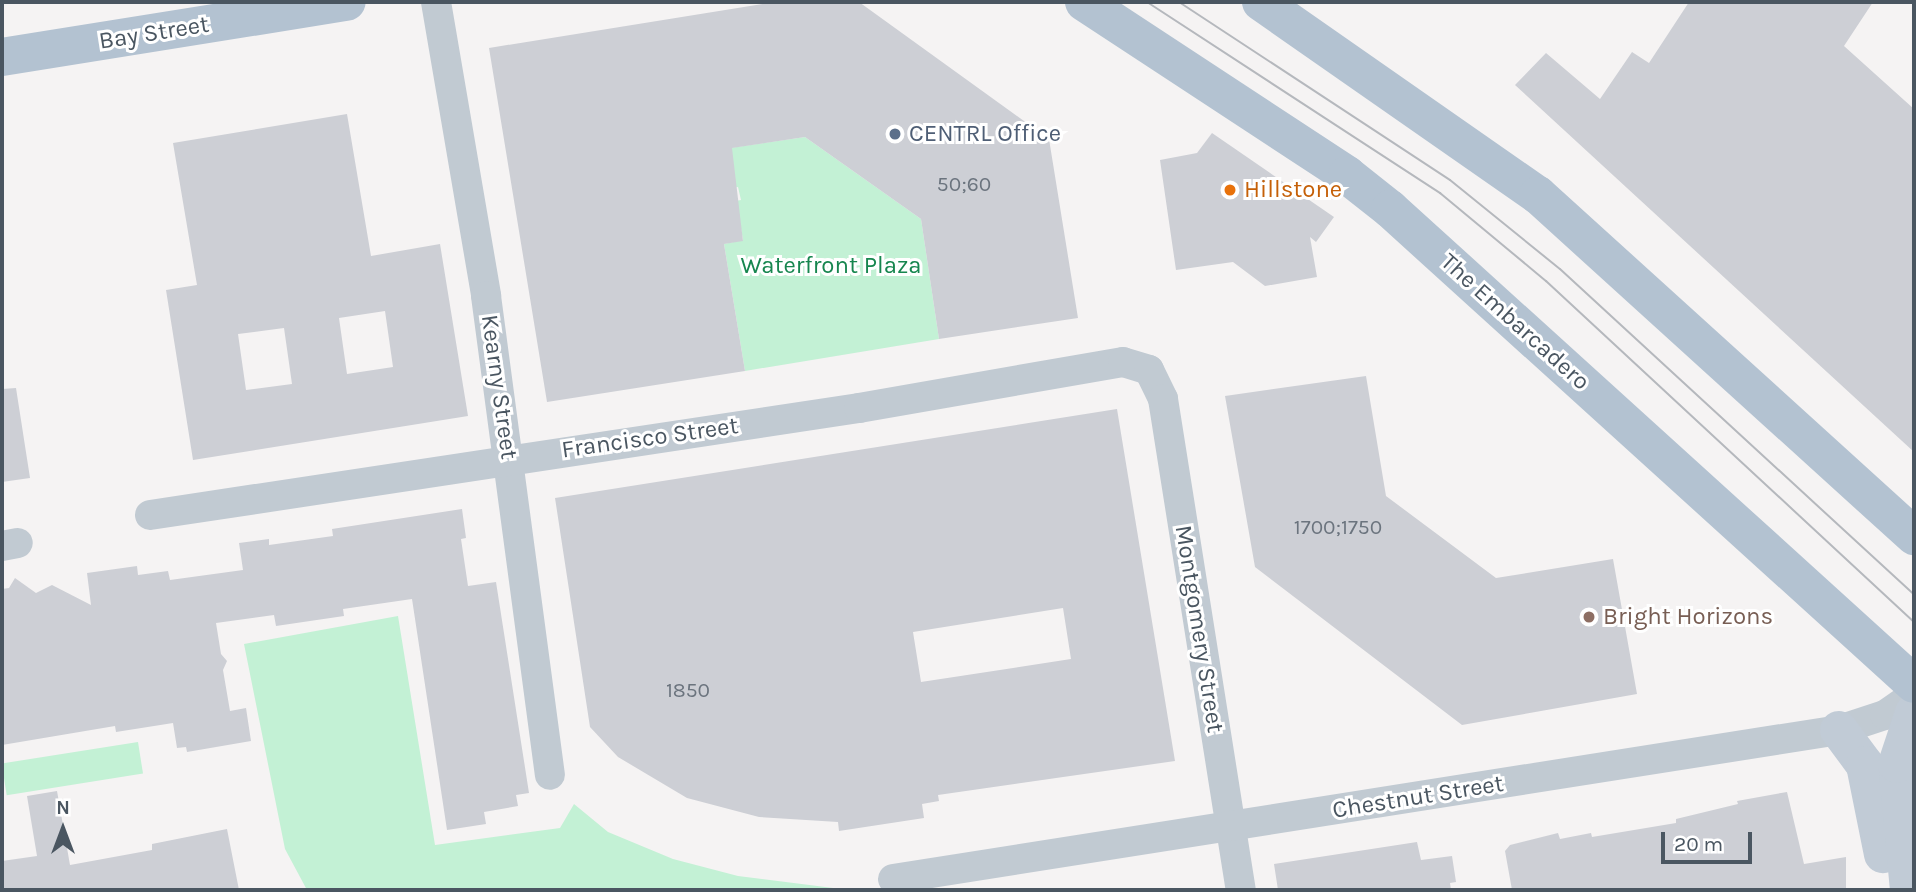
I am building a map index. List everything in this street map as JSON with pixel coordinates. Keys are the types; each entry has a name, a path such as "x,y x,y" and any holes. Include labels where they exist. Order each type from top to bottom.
{"main road":[{"name":"Bay Street","path":"2,57 347,2"},
{"name":"The Embarcadero","path":"1084,2 1347,175 1390,209 1914,684"},
{"path":"1261,2 1538,195 1914,536"}],"street":[{"name":"Kearny Street","path":"436,2 509,458 550,775"},
{"name":"Francisco Street","path":"150,515 509,458 859,408 1123,362 1149,370"},
{"name":"Montgomery Street","path":"1149,370 1163,399 1241,890"},
{"name":"Chestnut Street","path":"904,877 1839,730 1885,715 1914,695"},
{"path":"1909,890 1896,764 1914,713"},
{"path":"1839,730 1865,765 1891,890"}],"green space":[{"name":"Waterfront Plaza","path":"805,137 921,219 939,339 745,371 724,244 743,240 738,211 718,204 741,200 738,187 716,190 730,148"},
{"path":"398,616 435,845 560,828 574,804 608,832 673,859 738,876 849,890 307,890 285,849 244,644"},
{"path":"138,742 143,774 7,795 2,764"}],"building":[{"path":"775,2 859,2 1049,139 1078,318 939,339 921,219 805,137 732,148 743,241 724,244 745,371 547,402 489,48"},
{"path":"1689,2 1873,2 1844,46 1914,109 1914,452 1515,85 1546,53 1600,99 1632,52 1649,63"},
{"path":"347,114 371,256 440,244 468,416 193,460 166,290 197,285 173,143","holes":["385,311 393,367 347,374 339,318","284,328 292,384 246,390 238,334"]},
{"name":"Hillstone","path":"1212,133 1334,217 1316,242 1310,237 1317,277 1265,286 1233,262 1176,270 1160,160 1197,153"},
{"path":"1366,376 1386,496 1496,578 1613,559 1637,694 1462,725 1255,567 1225,396"},
{"path":"16,388 30,478 2,482 2,389"},
{"path":"1117,409 1175,761 938,795 939,801 922,804 924,818 839,831 838,822 759,817 687,798 618,757 590,727 555,498","holes":["1063,608 1071,659 921,682 913,632"]},
{"path":"462,509 466,538 461,539 468,586 496,582 529,793 516,795 518,806 484,812 486,824 447,830 412,599 343,609 344,616 276,626 274,615 216,623 221,654 227,661 223,670 230,711 246,708 251,741 187,752 186,747 177,748 173,723 116,732 115,726 2,745 2,589 9,588 15,578 36,593 52,585 91,605 87,573 137,566 138,575 168,571 170,580 243,570 239,543 269,539 269,545 333,536 332,529"},
{"path":"57,791 70,865 152,850 152,844 227,829 239,890 2,890 2,861 37,856 27,796"},
{"path":"1787,792 1804,864 1846,857 1846,890 1512,890 1505,851 1510,845 1558,833 1560,839 1591,833 1592,837 1676,823 1676,819 1738,804 1737,801"},
{"path":"1417,842 1421,860 1452,856 1456,882 1450,883 1451,890 1278,890 1274,864"}],"tram line":[{"path":"1147,2 1440,193 1546,281 1914,622"},
{"path":"1179,2 1450,180 1560,269 1914,594"}],"place":[{"name":"CENTRL Office","path":"895,134"},
{"name":"Hillstone","path":"1230,190"},
{"name":"Bright Horizons","path":"1589,617"}]}
